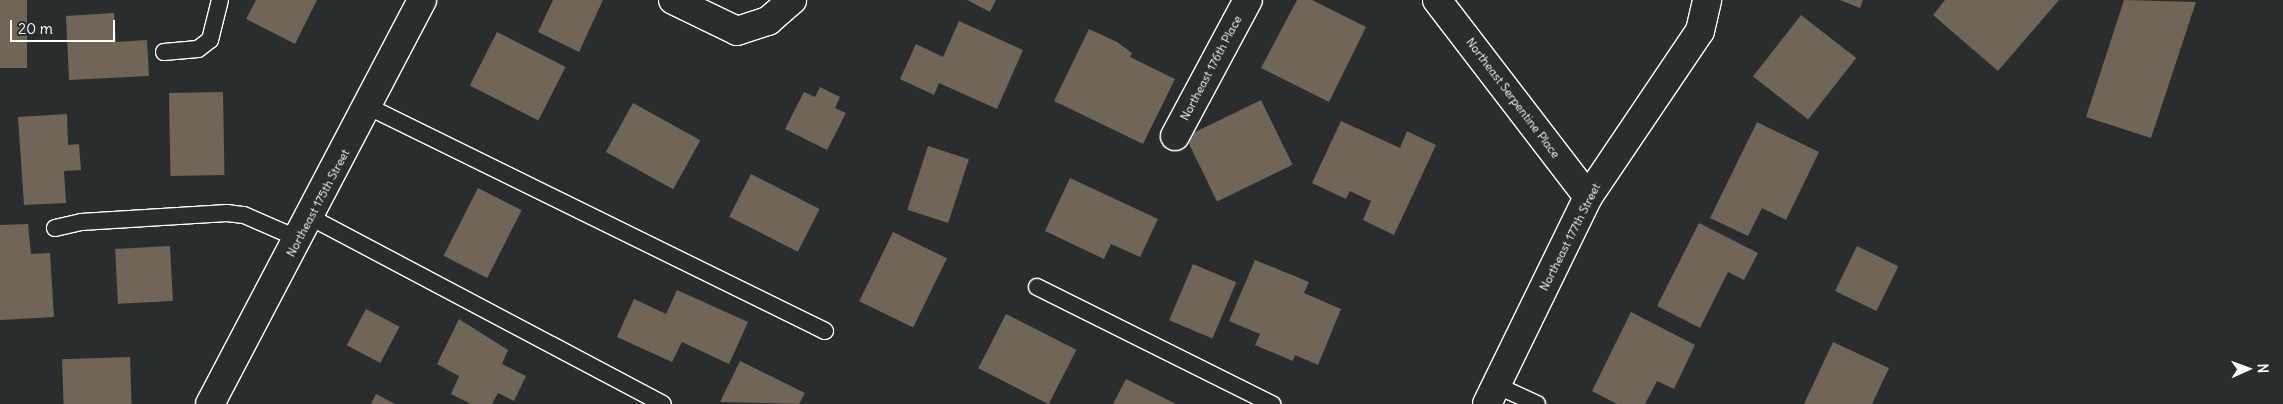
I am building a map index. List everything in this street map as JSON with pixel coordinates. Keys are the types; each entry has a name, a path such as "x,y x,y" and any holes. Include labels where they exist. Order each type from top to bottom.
{"street":[{"name":"Northeast 175th Street","path":"210,404 369,107 422,0"},
{"path":"673,0 737,31 768,21 792,0"},
{"name":"Northeast 176th Place","path":"1174,136 1248,0"},
{"name":"Northeast Serpentine Place","path":"1437,0 1588,196"},
{"name":"Northeast 177th Street","path":"1492,394 1588,196 1700,30 1707,0"}],"lane":[{"path":"164,52 198,49 210,40 220,0"},
{"path":"369,107 825,331"},
{"path":"55,228 81,222 227,213 304,228 663,404"},
{"path":"1037,287 1272,404"},
{"path":"1492,394 1537,404"}],"building":[{"path":"0,0 27,0 27,68 0,68"},
{"path":"256,0 317,0 295,44 246,19"},
{"path":"553,0 603,0 579,52 538,32"},
{"path":"967,0 996,0 990,12"},
{"path":"1297,0 1312,0 1366,27 1329,102 1261,68"},
{"path":"1840,0 1863,0 1860,8"},
{"path":"1945,0 2059,0 1998,71 1933,15"},
{"path":"2124,0 2196,2 2151,138 2086,117"},
{"path":"114,13 116,42 147,40 149,76 69,80 66,16"},
{"path":"1801,15 1856,58 1808,120 1753,76"},
{"path":"959,21 1023,50 997,109 939,83 934,95 900,79 916,44 943,57"},
{"path":"1089,29 1117,42 1132,53 1130,57 1175,79 1143,144 1054,101"},
{"path":"497,32 566,67 538,120 470,85"},
{"path":"820,87 840,97 835,108 846,113 827,150 785,129 804,92 815,97"},
{"path":"223,92 224,175 170,176 169,93"},
{"path":"1261,100 1293,165 1217,202 1186,137"},
{"path":"633,103 700,140 673,189 606,152"},
{"path":"67,114 68,145 79,144 81,170 64,171 66,203 24,205 18,117"},
{"path":"1341,121 1400,148 1407,131 1436,145 1394,235 1363,220 1371,201 1350,191 1346,199 1312,183"},
{"path":"1757,122 1819,152 1786,220 1762,208 1748,236 1710,218"},
{"path":"928,146 969,159 948,223 907,210"},
{"path":"751,174 820,209 798,252 729,217"},
{"path":"1070,178 1158,219 1140,257 1111,244 1104,259 1045,231"},
{"path":"478,188 522,210 487,278 443,256"},
{"path":"1699,223 1758,253 1744,280 1728,272 1700,328 1657,306"},
{"path":"28,224 31,254 50,253 54,317 0,320 0,225"},
{"path":"893,232 947,258 913,328 859,301"},
{"path":"170,246 173,301 118,304 115,249"},
{"path":"1857,246 1898,266 1876,311 1835,291"},
{"path":"1255,260 1309,282 1304,293 1341,309 1318,365 1295,355 1293,361 1255,345 1260,334 1229,321"},
{"path":"1193,264 1236,282 1212,339 1169,320"},
{"path":"677,290 748,322 729,364 682,342 672,362 617,337 634,299 666,314"},
{"path":"366,309 400,327 380,363 347,345"},
{"path":"1631,312 1695,345 1674,389 1657,381 1645,404 1617,404 1592,391"},
{"path":"1006,314 1076,350 1049,404 978,368"},
{"path":"459,319 508,350 502,364 526,376 514,401 498,393 492,404 471,404 451,394 459,376 437,364"},
{"path":"1833,342 1889,368 1872,404 1804,404"},
{"path":"130,357 132,404 64,404 62,359"},
{"path":"740,361 805,393 799,404 720,402"},
{"path":"1126,379 1176,404 1113,404"},
{"path":"376,394 395,404 371,404"}]}
